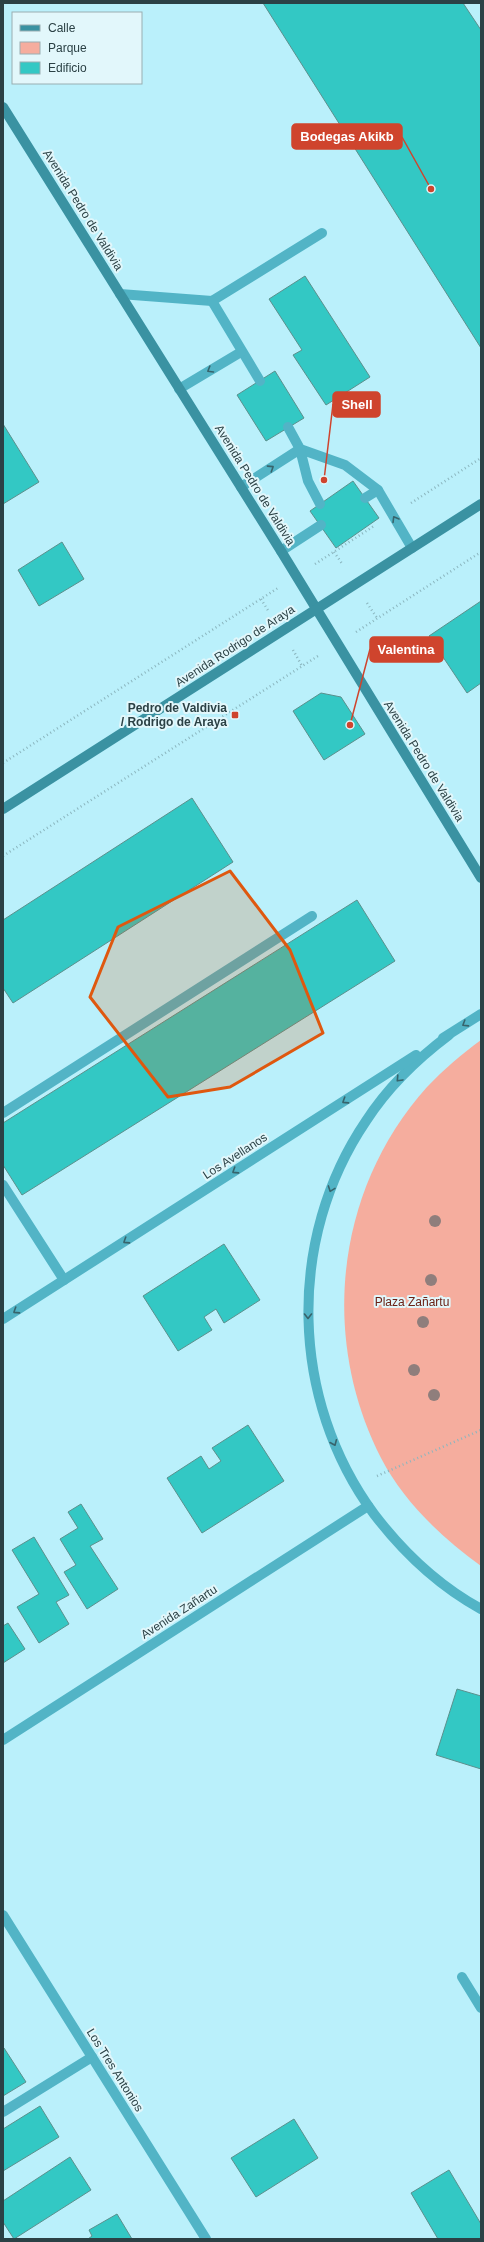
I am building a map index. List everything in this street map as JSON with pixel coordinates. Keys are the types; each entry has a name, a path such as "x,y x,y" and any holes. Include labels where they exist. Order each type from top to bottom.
{"main road":[{"name":"Avenida Pedro de Valdivia","path":"3,107 281,551 481,878"},
{"name":"Avenida Rodrigo de Araya","path":"3,809 481,504"}],"street":[{"path":"120,294 212,301 322,234"},
{"path":"212,301 241,352 260,381"},
{"path":"179,389 241,352"},
{"path":"288,427 300,449 308,481 320,504"},
{"path":"241,487 300,449"},
{"path":"300,449 344,466 378,490 412,548"},
{"path":"365,498 378,490"},
{"path":"281,551 321,525"},
{"path":"3,1112 312,916"},
{"name":"Los Avellanos","path":"3,1319 481,1014"},
{"path":"449,1035 412,1066 366,1121 332,1185 315,1243 308,1302 308,1326 313,1374 325,1420 355,1486 368,1506 396,1540 417,1562 436,1579 481,1609"},
{"path":"3,1185 64,1280"},
{"name":"Avenida Zañartu","path":"3,1740 368,1506"},
{"name":"Los Tres Antonios","path":"3,1915 206,2239"},
{"path":"462,1977 481,2008"},
{"path":"3,2112 92,2057"}],"path":[{"path":"3,763 481,458"},
{"path":"3,856 481,552"},
{"path":"355,1486 481,1430"}],"highlighted area":[{"path":"230,871 290,950 323,1033 230,1087 168,1097 90,997 118,927"}],"green space":[{"name":"Plaza Zañartu","path":"481,1040 481,1566 438,1531 412,1504 390,1474 381,1458 361,1411 349,1363 344,1314 347,1265 356,1217 373,1171 396,1127 427,1087 453,1062"}],"building":[{"path":"263,3 463,3 481,30 481,348"},
{"path":"305,276 370,377 326,405 293,355 302,350 269,299"},
{"path":"275,371 304,418 266,441 237,395"},
{"path":"3,424 39,482 3,504"},
{"path":"353,481 379,518 336,548 310,511"},
{"path":"62,542 84,579 39,606 18,570"},
{"path":"481,601 481,683 467,693 429,636"},
{"path":"321,693 341,697 365,734 324,760 293,711"},
{"path":"192,798 233,862 13,1003 3,988 3,920"},
{"path":"357,900 395,961 22,1195 3,1165 3,1123"},
{"path":"224,1244 260,1300 224,1323 216,1309 204,1317 212,1330 178,1351 143,1296"},
{"path":"248,1425 284,1481 202,1533 167,1478 201,1456 209,1469 221,1461 212,1448"},
{"path":"81,1504 103,1539 90,1546 118,1589 87,1609 64,1572 76,1565 60,1539 78,1528 68,1512"},
{"path":"34,1537 69,1595 56,1602 69,1624 39,1643 17,1607 39,1594 12,1550"},
{"path":"8,1623 25,1649 3,1663 3,1626"},
{"path":"457,1689 481,1696 481,1769 436,1755"},
{"path":"4,2048 26,2082 3,2096 3,2049"},
{"path":"40,2106 59,2137 3,2171 3,2129"},
{"path":"294,2119 318,2158 256,2197 231,2158"},
{"path":"70,2157 91,2190 14,2239 3,2222 3,2201"},
{"path":"449,2170 481,2224 481,2239 438,2239 411,2193"},
{"path":"117,2214 132,2239 88,2239 92,2236 89,2230"}],"place":[{"name":"Bodegas Akikb","path":"431,189"},
{"name":"Shell","path":"324,480"},
{"name":"Pedro de Valdivia / Rodrigo de Araya","path":"235,715"},
{"name":"Valentina","path":"350,725"}]}
